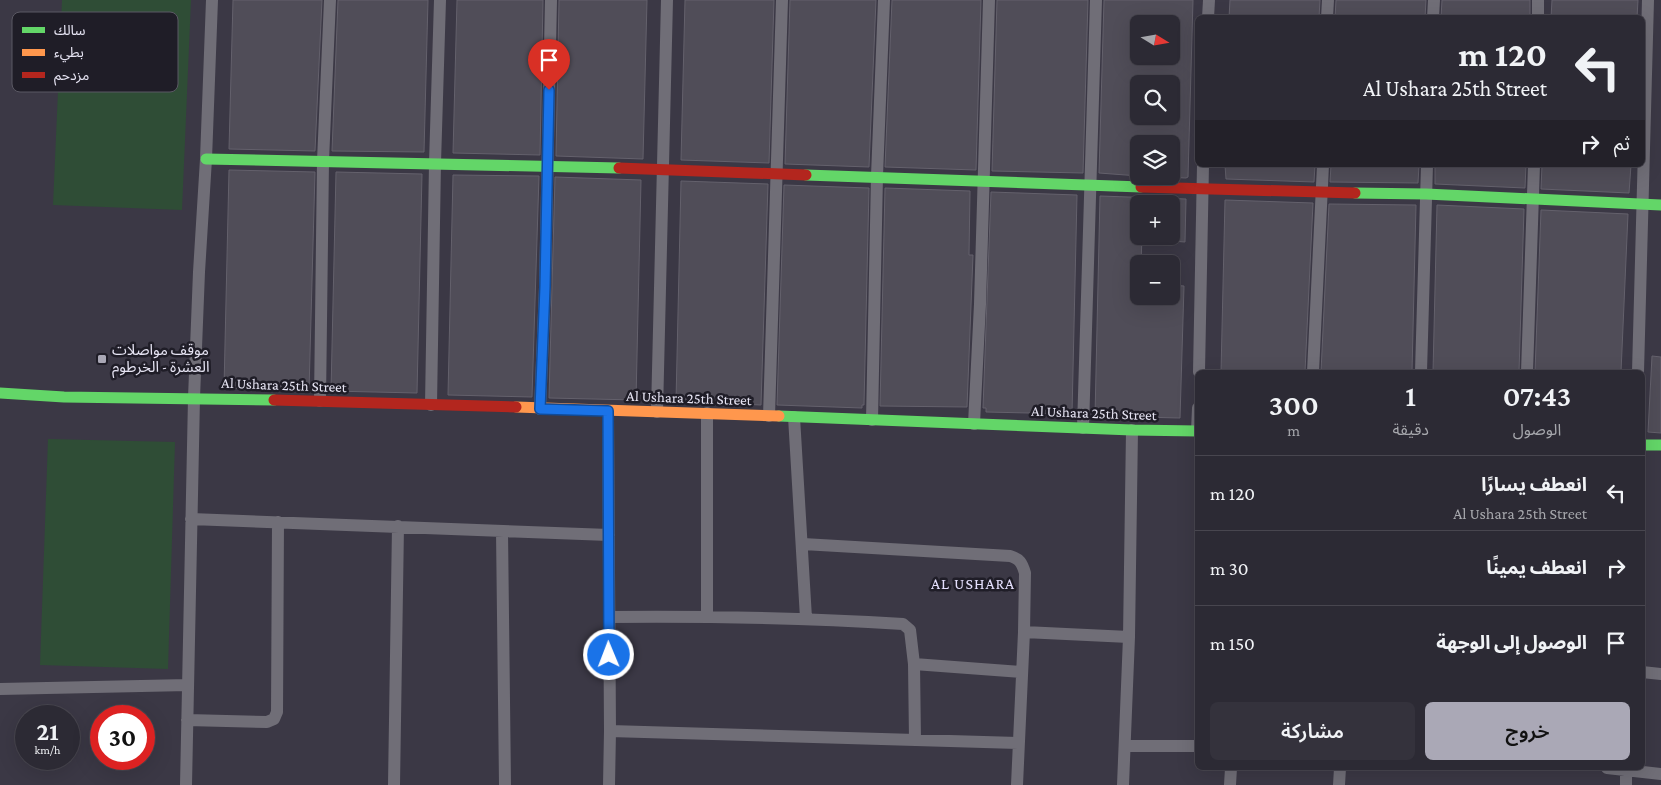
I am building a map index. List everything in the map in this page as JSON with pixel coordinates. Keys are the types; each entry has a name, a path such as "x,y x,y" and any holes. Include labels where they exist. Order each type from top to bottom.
{"street":[{"path":"186,785 194,398 212,0"},
{"path":"320,401 324,160 330,0"},
{"path":"431,405 440,0"},
{"path":"540,409 545,287 551,0"},
{"path":"657,412 667,0"},
{"path":"770,416 782,0"},
{"path":"872,420 877,176 884,0"},
{"path":"974,424 989,0"},
{"path":"1083,428 1096,0"},
{"path":"1208,15 1209,0"},
{"path":"1328,0 1328,15"},
{"path":"1433,15 1434,0"},
{"path":"1538,0 1538,15"},
{"path":"1645,102 1648,0"},
{"path":"206,160 324,160 547,166 1426,194 1661,204"},
{"path":"1199,370 1203,167"},
{"path":"1313,370 1323,167"},
{"path":"1421,370 1427,167"},
{"path":"1527,370 1534,167"},
{"path":"1638,370 1643,167"},
{"name":"Al Ushara 25th Street","path":"0,393 64,397 320,401 707,413 1132,430 1195,430"},
{"path":"608,411 609,785"},
{"path":"707,413 707,616"},
{"path":"794,417 806,618"},
{"path":"1123,785 1129,637 1132,430"},
{"path":"1645,445 1661,445"},
{"path":"191,518 609,535"},
{"path":"187,720 267,722 274,719 277,712 278,522"},
{"path":"394,785 398,526"},
{"path":"502,531 505,785"},
{"path":"803,544 1018,558 1025,573 1017,785"},
{"path":"609,617 806,618 903,624 910,630 914,664 915,740"},
{"path":"1024,632 1129,637"},
{"path":"914,664 1022,672"},
{"path":"1645,672 1661,674"},
{"path":"0,689 188,685"},
{"path":"610,730 1018,743"},
{"path":"1125,746 1195,746"},
{"path":"1230,770 1230,785"},
{"path":"1339,785 1340,770"},
{"path":"1626,770 1626,785"},
{"path":"1633,770 1661,774"}],"green space":[{"path":"62,0 191,0 182,210 53,205 58,92 178,92 178,12 61,12"},
{"path":"48,439 175,442 168,669 40,665"}],"building":[{"path":"233,0 322,0 315,151 229,149"},
{"path":"338,0 428,0 424,152 332,151"},
{"path":"457,0 543,0 540,155 453,153"},
{"path":"559,0 647,0 643,159 556,156"},
{"path":"685,0 774,0 769,163 681,160"},
{"path":"790,0 876,0 869,167 785,164"},
{"path":"892,0 981,0 976,170 885,167"},
{"path":"997,0 1088,0 1083,173 992,171"},
{"path":"1104,0 1193,0 1188,177 1180,178 1180,135 1130,135 1130,175 1099,173"},
{"path":"1230,0 1320,0 1319,15 1229,15"},
{"path":"1336,0 1426,0 1425,15 1335,15"},
{"path":"1442,0 1530,0 1530,15 1441,15"},
{"path":"1552,0 1638,0 1637,15 1551,15"},
{"path":"1225,167 1315,167 1314,182 1226,179"},
{"path":"1331,167 1419,167 1418,183 1330,182"},
{"path":"1435,167 1526,167 1525,188 1435,184"},
{"path":"1542,167 1631,167 1629,193 1541,189"},
{"path":"229,170 315,172 309,391 224,388"},
{"path":"336,172 422,174 417,393 331,391"},
{"path":"453,175 539,176 532,397 448,395"},
{"path":"555,177 641,180 636,400 549,398"},
{"path":"681,181 768,184 761,405 676,401"},
{"path":"784,185 869,188 864,405 862,405 862,408 777,405"},
{"path":"885,188 970,191 969,255 973,255 967,407 880,406"},
{"path":"991,192 1077,195 1072,414 986,412 986,408 983,408"},
{"path":"1100,196 1130,197 1130,245 1142,245 1141,255 1130,255 1130,305 1180,305 1180,286 1184,286 1180,418 1095,416"},
{"path":"1180,199 1186,199 1185,242 1180,242"},
{"path":"1225,200 1313,203 1305,370 1221,370"},
{"path":"1329,204 1416,205 1412,370 1321,370"},
{"path":"1437,205 1524,209 1519,370 1433,370"},
{"path":"1541,210 1628,214 1621,370 1535,370"},
{"path":"1652,356 1661,357 1661,433 1648,432"}],"traffic: fast":[{"path":"206,159 619,168"},
{"path":"806,175 1141,187"},
{"path":"1355,193 1426,194 1661,205"},
{"path":"0,393 64,397 274,400"},
{"path":"779,416 1195,431"},
{"path":"1645,445 1661,445"}],"traffic: slow":[{"path":"516,407 779,416"}],"traffic: jam":[{"path":"619,168 806,175"},
{"path":"1141,187 1355,193"},
{"path":"274,400 516,407"}],"place":[{"name":"موقف مواصلات العشرة - الخرطوم","path":"102,359"}],"district":[{"name":"AL USHARA","path":"973,583"}],"route":[{"path":"549,90 545,287 540,409 608,411 609,655"}]}
